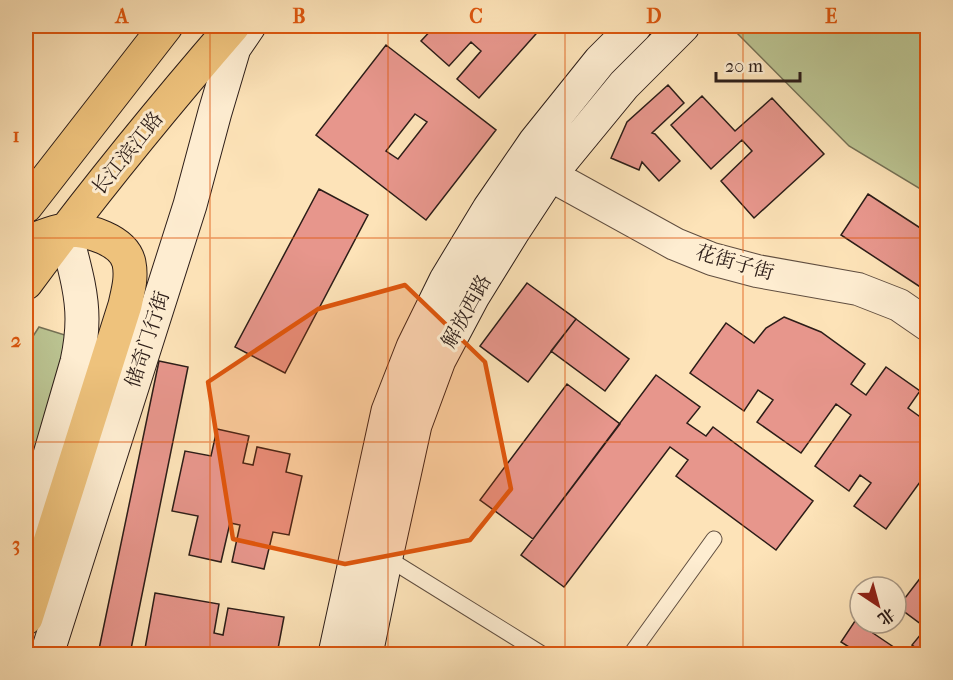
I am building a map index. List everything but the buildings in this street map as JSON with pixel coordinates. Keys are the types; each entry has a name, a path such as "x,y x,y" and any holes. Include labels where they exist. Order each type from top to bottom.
{"main road":[{"path":"26,206 166,26"},
{"name":"长江滨江路","path":"26,283 65,230 183,83 233,26"},
{"name":"储奇门行街","path":"47,654 190,205 234,48 249,26"},
{"name":"解放西路","path":"366,654 372,548 388,411 413,347 447,280 489,209 535,142 600,62 635,26"},
{"name":"解放西路","path":"335,654 439,360 473,296 550,175 624,85 684,26"},
{"path":"26,537 77,362 81,341 81,300 65,230 71,182 84,131"},
{"path":"26,243 65,230 104,237 119,246 129,261 130,282 26,618"},
{"path":"26,252 29,258 26,273"}],"street":[{"name":"花街子街","path":"550,175 675,244 712,259 757,271 858,289 899,305 927,325"}],"lane":[{"path":"631,654 714,539"},
{"path":"372,548 542,654"}],"highlighted area":[{"path":"405,285 485,362 511,489 470,540 345,564 233,539 208,382 318,309"}],"green space":[{"path":"730,26 927,26 927,193 849,146"},
{"path":"39,327 68,336 26,510 26,347"}]}
